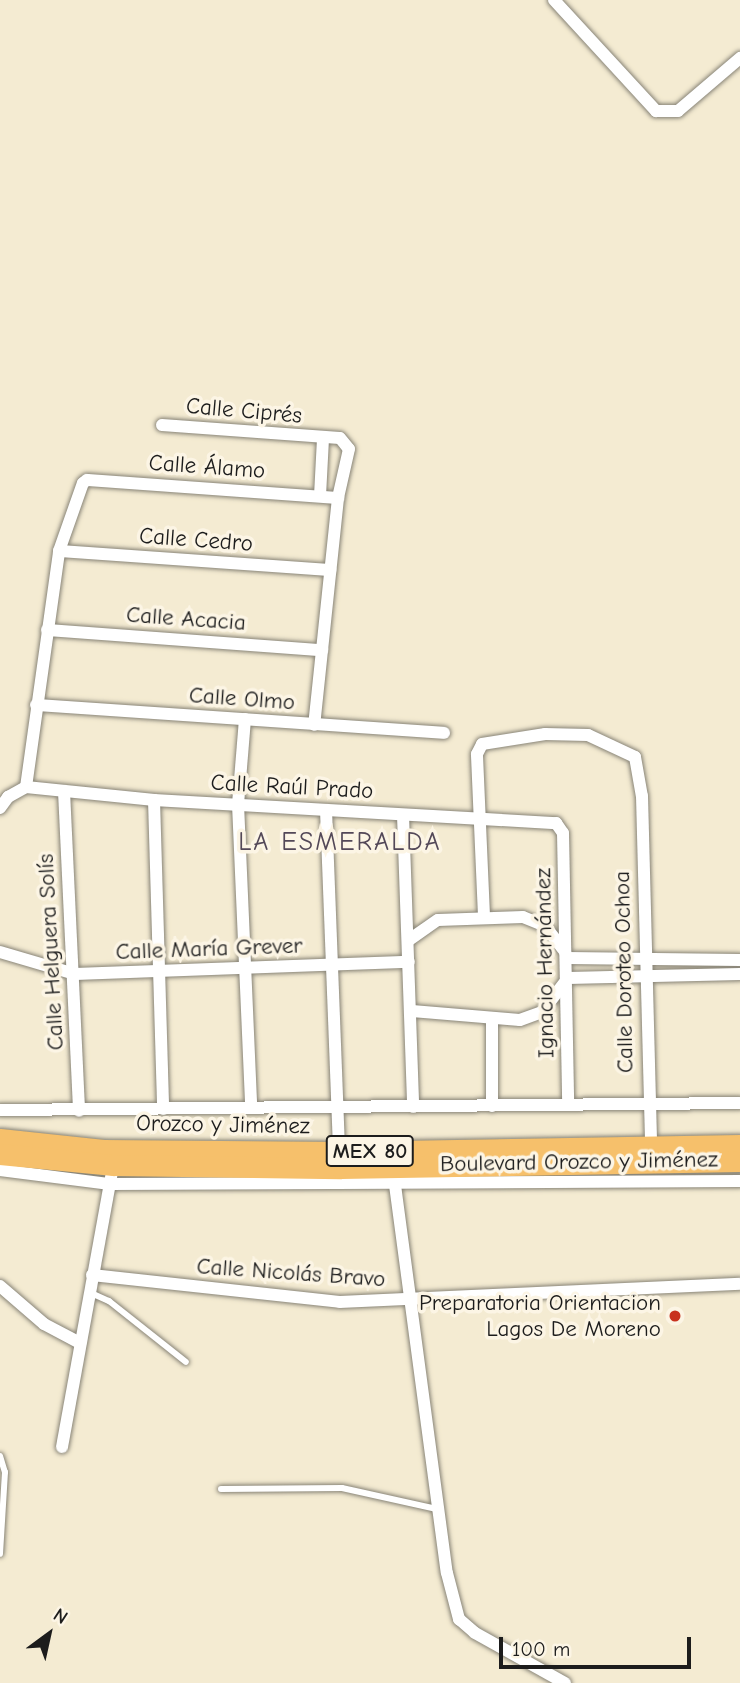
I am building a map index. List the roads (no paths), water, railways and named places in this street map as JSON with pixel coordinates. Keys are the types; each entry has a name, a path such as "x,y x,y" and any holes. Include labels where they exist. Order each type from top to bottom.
{"highway":[{"name":"Orozco y Jiménez","path":"0,1139 103,1150 339,1152 740,1145"},
{"name":"Orozco y Jiménez","path":"0,1154 111,1175 740,1161"}],"street":[{"path":"554,0 656,111 678,111 740,58"},
{"name":"Calle Ciprés","path":"162,425 340,438 349,449 338,498"},
{"name":"Calle Ciprés","path":"320,496 323,438"},
{"name":"Calle Álamo","path":"59,551 78,488 87,480 338,498"},
{"path":"314,725 338,498"},
{"path":"0,808 8,797 26,787 59,551"},
{"name":"Calle Cedro","path":"59,551 330,570"},
{"name":"Calle Acacia","path":"47,630 322,650"},
{"name":"Calle Olmo","path":"36,705 444,733"},
{"path":"245,719 238,804 243,970 251,1107"},
{"name":"Calle Doroteo Ochoa","path":"482,820 477,754 489,739 588,734 635,757 642,796 647,1103 651,1146"},
{"name":"Calle Raúl Prado","path":"26,787 153,800 556,823"},
{"name":"Calle Helguera Solís","path":"64,791 75,974 79,1111"},
{"path":"153,800 163,1109"},
{"path":"326,810 329,965 339,1152"},
{"path":"403,815 412,1011 413,1107"},
{"path":"482,820 484,916"},
{"name":"Ignacio Hernández","path":"556,823 563,833 568,978 568,1105"},
{"path":"409,940 438,920 484,916 523,917 545,926 567,957 740,960"},
{"name":"Calle María Grever","path":"0,953 13,959 75,974 409,962"},
{"path":"412,1011 520,1020 542,1012 568,978 740,975"},
{"path":"492,1019 492,1106"},
{"name":"MEX 80","path":"0,1110 740,1103"},
{"name":"Boulevard Orozco y Jiménez","path":"0,1170 395,1185 740,1181"},
{"path":"62,1447 111,1175"},
{"path":"395,1185 438,1509 459,1619 475,1633 565,1683"},
{"name":"Calle Nicolás Bravo","path":"92,1275 340,1302 409,1301 740,1284"},
{"path":"0,1286 44,1324 80,1343"}],"lane":[{"path":"89,1293 109,1301 186,1362"},
{"path":"0,1456 5,1472 0,1554"},
{"path":"221,1489 342,1489 438,1509"}],"place":[{"name":"Preparatoria Orientacion Lagos De Moreno","path":"675,1316"}],"district":[{"name":"LA ESMERALDA","path":"340,843"}]}
